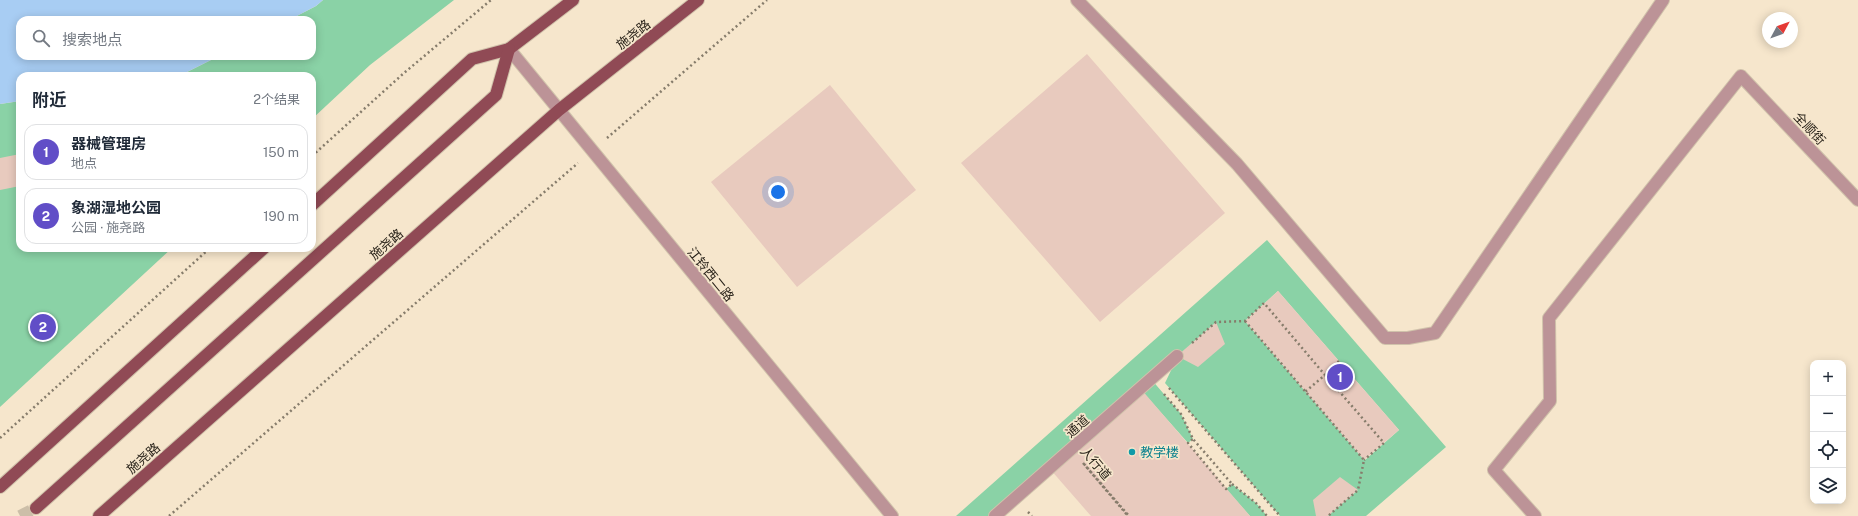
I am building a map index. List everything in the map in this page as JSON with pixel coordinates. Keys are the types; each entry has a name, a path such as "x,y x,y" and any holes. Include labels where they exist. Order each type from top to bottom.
{"main road":[{"path":"316,200 472,59 509,49 573,0"},
{"name":"施尧路","path":"99,516 559,110 698,0"},
{"path":"36,508 496,95 509,49"},
{"path":"0,488 260,252"}],"street":[{"path":"1077,0 1237,164 1385,338 1408,338 1435,333 1663,0"},
{"name":"江铃西二路","path":"509,49 892,516"},
{"name":"全顺街","path":"1535,516 1494,470 1550,401 1549,318 1741,76 1858,200"},
{"name":"通道","path":"995,516 1177,356"}],"path":[{"path":"316,152 404,73 491,0"},
{"path":"169,516 767,0"},
{"path":"0,438 206,252"},
{"path":"1280,516 1165,383 1177,356 1216,322 1245,321 1264,303 1384,443 1364,460 1358,490 1328,516"},
{"path":"1245,321 1364,460"},
{"path":"1306,392 1340,362"},
{"path":"1151,379 1180,414 1193,439 1232,484 1256,503 1267,516"},
{"path":"1193,439 1188,443 1226,489 1232,484"},
{"name":"人行道","path":"1071,450 1129,516"}],"green space":[{"path":"323,0 454,0 370,65 316,115 316,72 187,72 211,60 316,60 316,16 297,16 316,6"},
{"path":"16,102 16,252 168,252 0,407 0,104"},
{"path":"1267,240 1446,447 1366,516 1280,516 1165,383 1177,358 1151,379 1181,414 1193,439 1188,443 1140,389 995,516 956,516","holes":["1278,291 1399,430 1365,460 1245,321"]},
{"path":"1232,484 1256,503 1267,516 1250,516 1226,489"}],"water":[{"path":"0,0 323,0 316,6 297,16 16,16 16,60 211,60 187,72 16,72 16,102 0,104"}],"building":[{"path":"1087,54 1225,213 1100,322 961,163"},
{"path":"830,85 916,190 797,287 711,182"},
{"path":"16,155 16,187 0,190 0,158"},
{"path":"1278,291 1399,430 1364,460 1245,321"},
{"path":"1216,322 1225,344 1198,367 1177,356"},
{"name":"教学楼","path":"1141,389 1250,516 1091,516 1050,469"},
{"path":"1340,477 1358,490 1328,516 1316,516 1313,500"}],"tunnel":[{"path":"20,516 36,508"}],"place":[{"name":"象湖湿地公园","path":"43,327"},
{"name":"器械管理房","path":"1340,377"},
{"name":"教学楼","path":"1132,452"}]}
